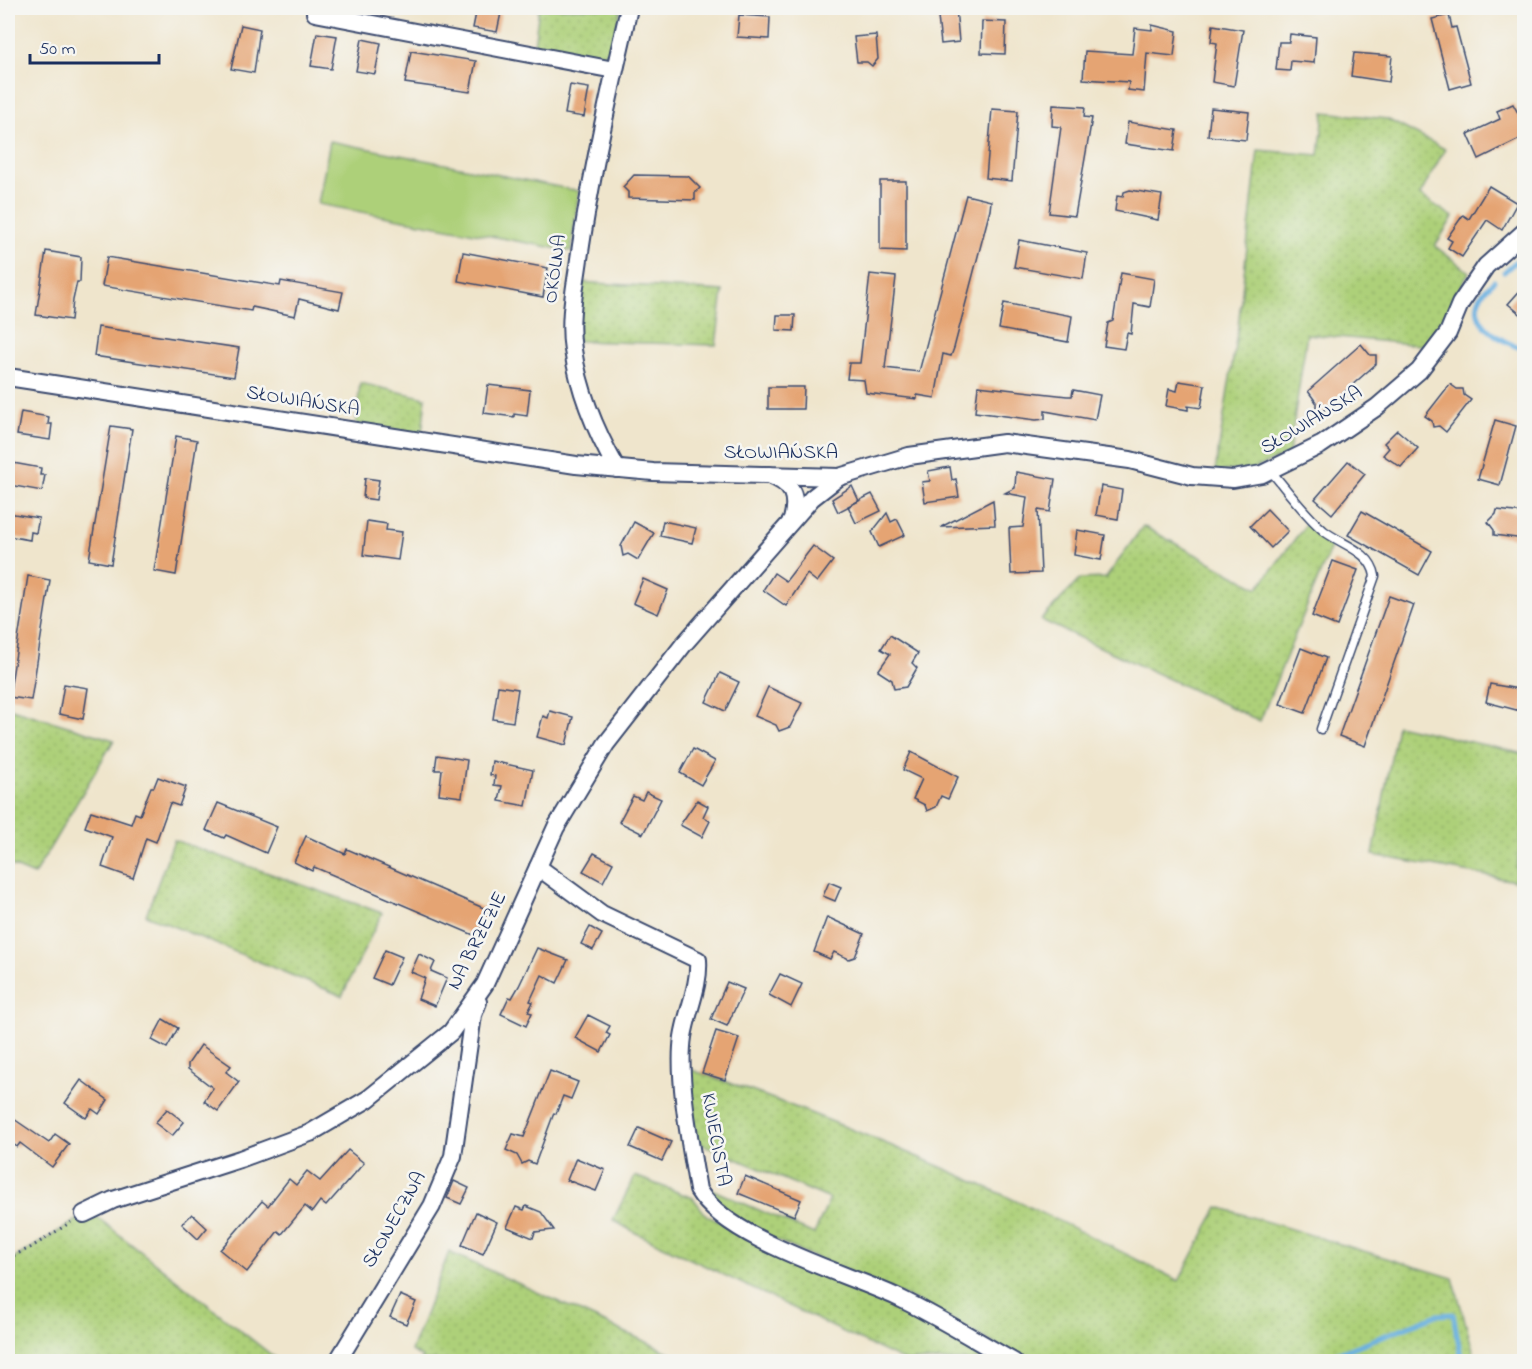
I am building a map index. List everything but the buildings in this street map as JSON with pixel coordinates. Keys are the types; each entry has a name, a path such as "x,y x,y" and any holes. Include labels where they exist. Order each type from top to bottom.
{"street":[{"name":"OKÓLNA","path":"617,469 599,439 585,402 573,350 570,320 585,212 629,8"},
{"path":"315,14 615,70"},
{"name":"SŁOWIAŃSKA","path":"8,377 345,431 617,469 839,477 909,456 1004,443 1130,460 1202,477 1233,479 1270,470 1321,445 1377,407 1419,371 1448,333 1460,304 1482,272 1524,232"},
{"path":"768,475 782,480 791,490 796,503 792,520"},
{"name":"NA BRZEZIE","path":"84,1214 113,1200 249,1156 330,1122 368,1099 451,1032 485,984 556,827 606,744 684,644 792,520 812,498 839,477"},
{"name":"KWIECISTA","path":"538,867 602,914 698,960 699,973 683,1038 682,1062 698,1190 707,1205 730,1223 800,1257 898,1298 1014,1362"},
{"name":"SŁONECZNA","path":"337,1362 432,1206 453,1155 473,1015 485,984"}],"lane":[{"path":"1270,470 1317,524 1373,565 1375,576 1321,729"}],"path":[{"path":"8,1258 30,1248 84,1214"}],"green space":[{"path":"539,8 621,8 607,69 533,53"},
{"path":"1324,112 1387,119 1445,149 1420,195 1453,217 1435,246 1469,272 1430,346 1307,334 1289,454 1253,469 1215,472 1238,327 1258,150 1319,155"},
{"path":"330,141 579,191 571,251 318,204"},
{"path":"579,282 723,291 716,345 577,341"},
{"path":"360,383 426,398 422,434 356,424"},
{"path":"1307,523 1331,547 1260,721 1041,620 1080,579 1106,578 1143,526 1258,588"},
{"path":"8,708 114,740 34,875 8,864"},
{"path":"1397,725 1524,754 1524,816 1515,881 1373,855"},
{"path":"174,840 382,913 342,996 146,915"},
{"path":"686,1068 812,1114 937,1165 1059,1221 1179,1281 1218,1207 1453,1278 1476,1361 1025,1361 921,1303 740,1225 704,1186 814,1234 830,1199 697,1142"},
{"path":"635,1176 693,1198 707,1216 894,1300 1006,1361 904,1361 634,1232 613,1220"},
{"path":"97,1217 279,1361 13,1362 8,1356 8,1262 77,1220"},
{"path":"449,1252 688,1361 420,1361 422,1357 411,1351"}],"waterway":[{"path":"1504,272 1524,254"},
{"path":"1494,281 1481,296 1478,306 1479,315 1489,330 1498,337 1524,349"},
{"path":"1316,1362 1437,1315 1453,1314 1462,1362"}]}
